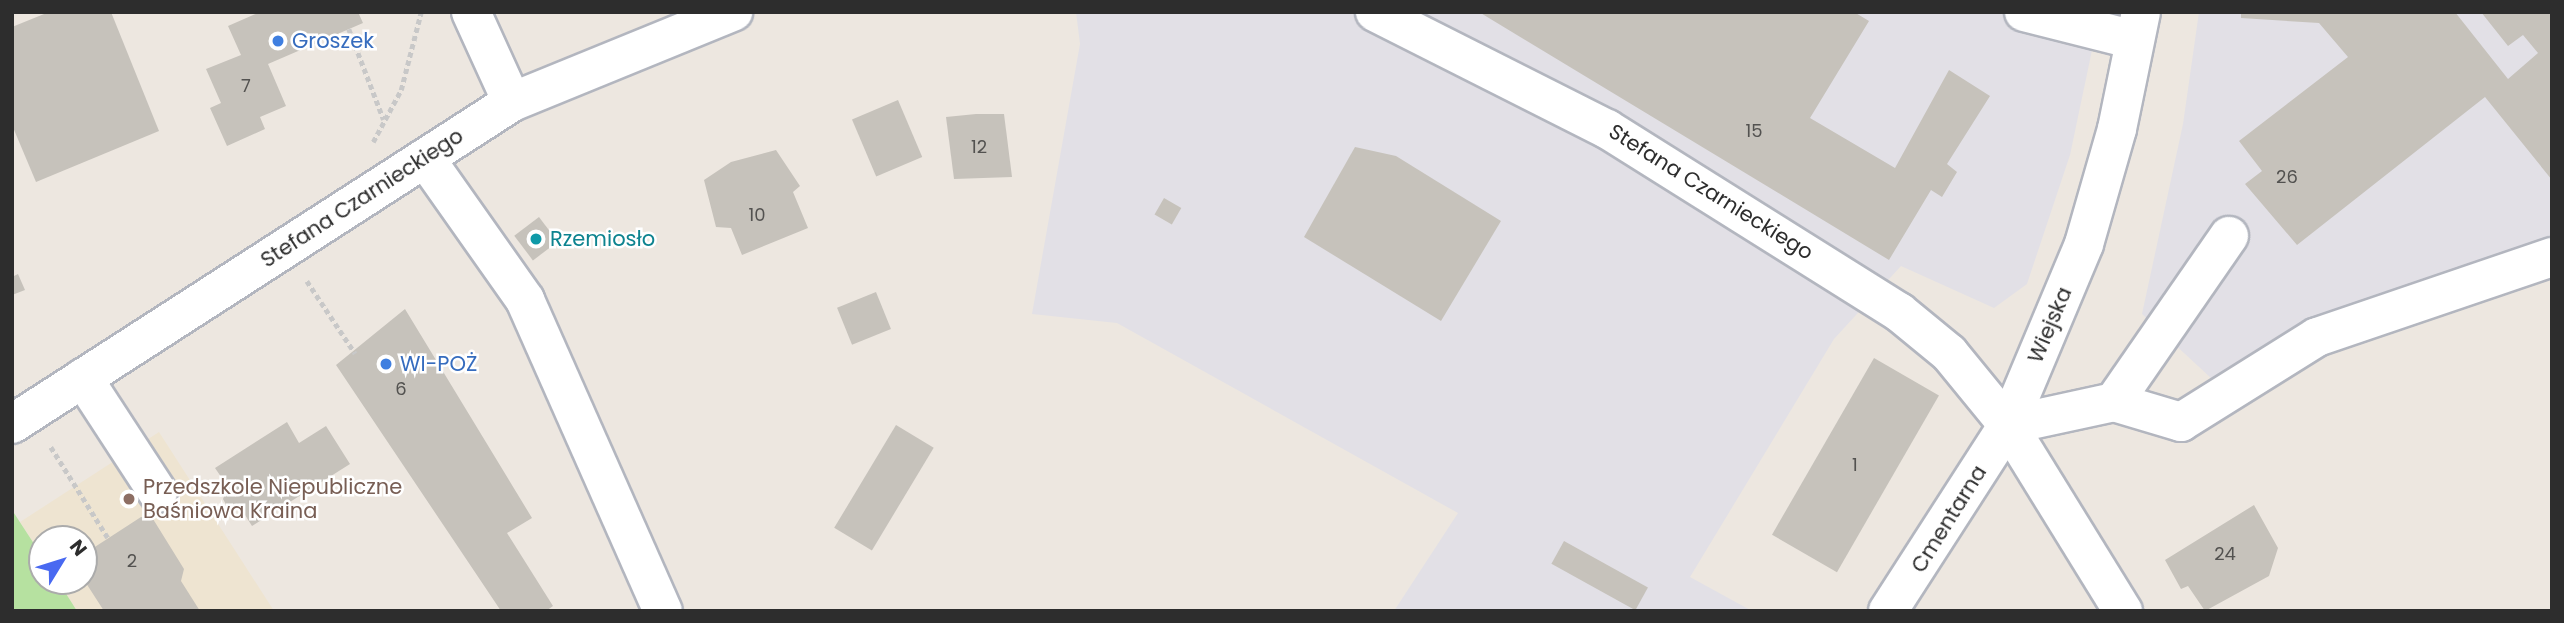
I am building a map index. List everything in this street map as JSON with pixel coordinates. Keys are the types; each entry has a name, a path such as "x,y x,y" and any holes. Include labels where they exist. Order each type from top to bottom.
{"street":[{"path":"471,12 512,102"},
{"name":"Stefana Czarnieckiego","path":"21,419 512,102 733,12"},
{"name":"Stefana Czarnieckiego","path":"1375,12 1607,128 1850,278 1949,353 2008,425"},
{"path":"2024,12 2138,26"},
{"name":"Wiejska","path":"2008,425 2084,244 2138,26"},
{"path":"425,158 525,300 663,611"},
{"path":"2114,402 2229,236"},
{"path":"2123,611 2008,425 2114,402 2181,422 2317,337 2552,257"},
{"path":"83,378 158,493"},
{"name":"Cmentarna","path":"1888,611 2008,425"}],"path":[{"path":"363,149 384,121 401,90 421,12"},
{"path":"349,29 384,121"},
{"path":"304,278 355,353"},
{"path":"21,419 108,538"}],"shaded area":[{"path":"1076,12 2100,12 2070,155 2027,284 1994,308 1901,266 1834,339 1690,577 1752,611 1394,611 1458,513 1117,323 1032,314 1080,44"},
{"path":"2199,12 2552,12 2552,240 2308,319 2212,379 2142,314 2183,124"},
{"name":"Przedszkole Niepubliczne Baśniowa Kraina","path":"159,432 274,611 77,611 67,595 98,595 98,525 28,525 28,534 20,522"}],"green space":[{"path":"12,510 28,535 28,595 67,595 77,611 12,611"}],"building":[{"path":"49,12 111,12 159,131 36,182 12,125 12,27"},
{"path":"260,12 358,12 363,23 268,64 286,106 260,117 265,129 227,146 210,108 221,103 206,69 241,55 228,26"},
{"path":"1479,12 1854,12 1869,21 1810,118 1895,168 1949,70 1990,96 1947,164 1957,172 1942,197 1931,190 1889,260"},
{"path":"2241,12 2455,12 2508,79 2538,53 2523,35 2508,46 2481,12 2552,12 2552,180 2485,97 2297,245 2245,184 2262,171 2239,141 2348,57 2319,23 2241,18"},
{"path":"898,100 922,157 876,177 852,120"},
{"path":"1004,114 1012,177 954,179 946,117"},
{"path":"1355,147 1396,156 1501,221 1441,321 1304,237"},
{"path":"776,150 800,186 793,192 808,228 742,255 731,228 716,227 704,180 731,162"},
{"path":"1164,198 1181,208 1172,224 1154,214"},
{"name":"Rzemiosło","path":"539,217 558,242 533,260 514,236"},
{"path":"18,274 25,290 12,295 12,277"},
{"path":"876,292 891,329 852,345 837,308"},
{"path":"405,309 532,518 507,533 553,606 546,611 501,611 336,365"},
{"path":"1874,358 1939,395 1837,572 1772,535"},
{"path":"287,422 299,443 326,426 350,464 252,526 240,507 228,508 223,499 228,487 215,468"},
{"path":"896,425 934,448 872,551 834,528"},
{"path":"2254,505 2278,548 2269,576 2205,611 2188,586 2181,589 2165,560"},
{"path":"141,517 153,519 184,569 181,581 200,611 104,611 94,595 98,595 98,545"},
{"path":"1564,541 1648,588 1635,610 1551,564"}],"place":[{"name":"Groszek","path":"278,41"},
{"name":"Rzemiosło","path":"536,239"},
{"name":"WI-POŻ","path":"386,364"},
{"name":"Przedszkole Niepubliczne Baśniowa Kraina","path":"129,499"}]}
